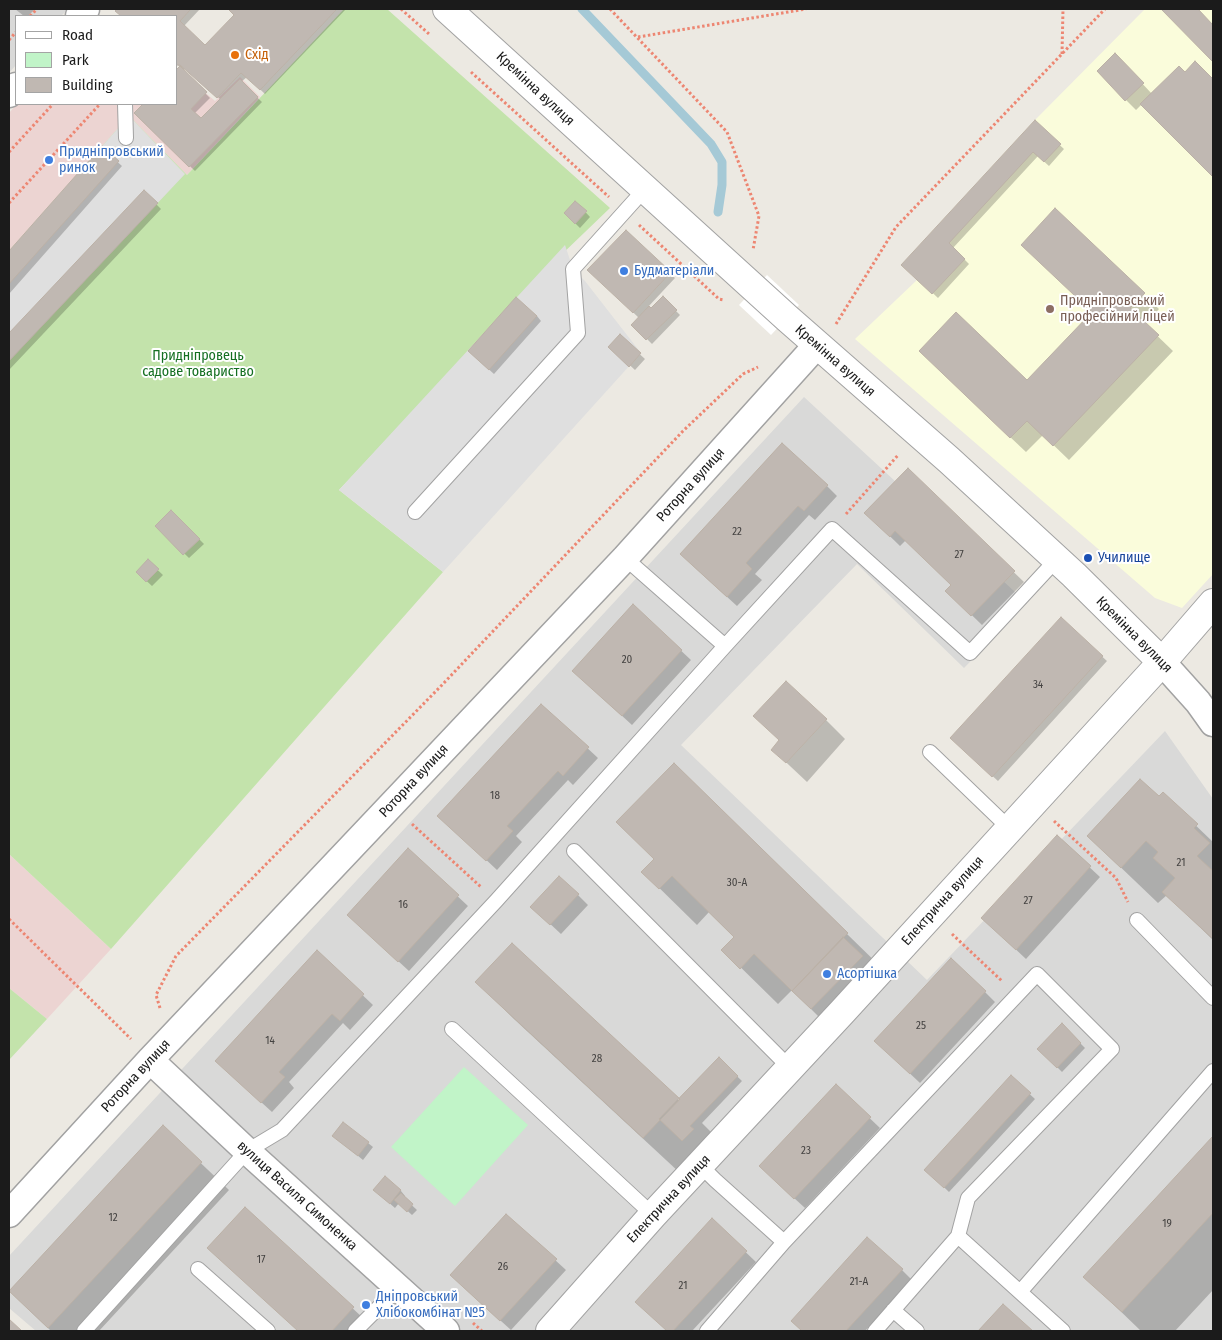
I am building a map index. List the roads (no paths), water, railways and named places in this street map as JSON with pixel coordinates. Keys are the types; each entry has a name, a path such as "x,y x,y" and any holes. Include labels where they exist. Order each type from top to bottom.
{"street":[{"name":"Кремінна вулиця","path":"447,9 786,318 809,355 949,460 1057,559 1162,662 1198,702 1213,723"},
{"name":"Роторна вулиця","path":"9,1214 150,1060 625,558 809,355"},
{"name":"Електрична вулиця","path":"550,1331 653,1215 1162,662 1213,603"},
{"name":"вулиця Василя Симоненка","path":"150,1060 247,1151 446,1331"}],"lane":[{"path":"126,105 126,138"},
{"path":"415,512 578,333 573,269 644,190"},
{"path":"84,1331 247,1151 282,1130 496,901 832,529 970,653 1057,559"},
{"path":"625,558 725,646"},
{"path":"930,752 1010,828"},
{"path":"574,851 790,1068"},
{"path":"1137,920 1213,998"},
{"path":"707,1331 784,1242 1037,974 1112,1049 968,1198 958,1236 875,1331"},
{"path":"452,1029 653,1215"},
{"path":"1020,1292 1213,1071"},
{"path":"700,1165 784,1242"},
{"path":"958,1236 1063,1331"},
{"path":"198,1269 268,1331"},
{"path":"355,1331 398,1288"},
{"path":"894,1310 917,1331"}],"waterway":[{"path":"582,9 711,144 722,162 722,185 718,212"}],"place":[{"name":"Схід","path":"235,55"},
{"name":"Придніпровський ринок","path":"49,160"},
{"name":"Будматеріали","path":"624,271"},
{"name":"Придніпровський професійний ліцей","path":"1050,309"},
{"name":"Училище","path":"1088,558"},
{"name":"Асортішка","path":"827,974"},
{"name":"Дніпровський Хлібокомбінат №5","path":"366,1305"}],"park label":[{"name":"Придніпровець садове товариство","path":"198,364"}]}
